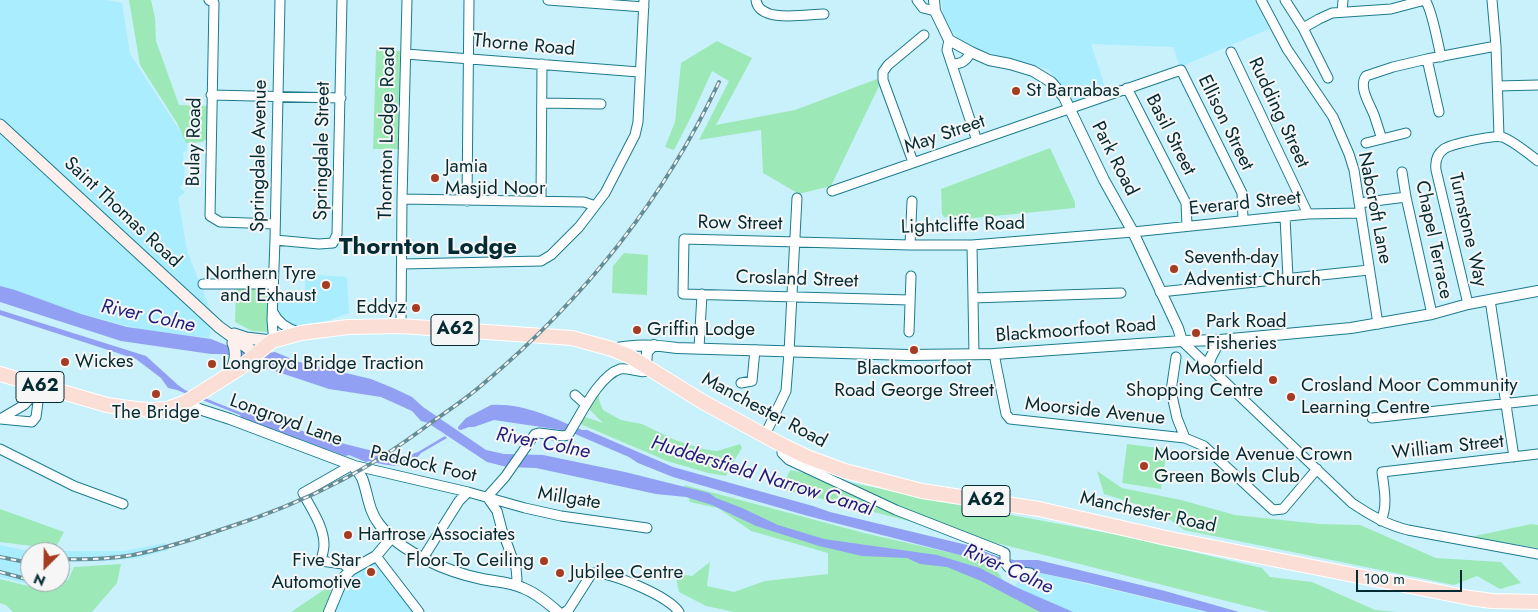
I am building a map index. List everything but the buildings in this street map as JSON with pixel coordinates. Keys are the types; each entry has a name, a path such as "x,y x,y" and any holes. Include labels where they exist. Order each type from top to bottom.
{"main road":[{"name":"Saint Thomas Road","path":"0,125 222,329 255,351"},
{"name":"Manchester Road","path":"0,374 107,405 128,409 167,409 204,392 229,375 255,351 301,333 348,327 401,326 572,338 612,349 649,368 703,402 782,445 807,457 845,471 922,491 1046,510 1166,538 1470,598 1492,601 1538,602"},
{"name":"Saint Thomas Road","path":"222,329 222,333 233,344 255,351"},
{"path":"222,329 246,338 255,351"}],"street":[{"name":"Springdale Avenue","path":"255,351 273,332 280,0"},
{"name":"Springdale Street","path":"275,240 319,244 333,243 337,234 342,0"},
{"name":"Thornton Lodge Road","path":"401,326 407,0"},
{"path":"467,201 470,0"},
{"path":"402,264 541,261 551,255 579,226 605,193 635,135 638,122 644,3 548,0"},
{"path":"756,0 756,4 766,14 824,14"},
{"path":"916,0 923,8 935,12"},
{"path":"934,0 935,12 950,40 947,50 977,141"},
{"name":"Nabcroft Lane","path":"1261,0 1287,49 1333,117 1349,154 1354,170 1378,324"},
{"path":"1285,0 1303,28 1328,78"},
{"path":"1342,0 1342,12"},
{"path":"1303,28 1320,18 1332,14 1391,9 1425,0 1430,11 1441,57"},
{"path":"1492,0 1496,46 1499,136 1506,138 1538,161"},
{"name":"Bulay Road","path":"212,1 210,216 220,222 275,224"},
{"path":"913,162 883,80 883,72 888,65 924,35"},
{"name":"Park Road","path":"950,40 970,52 989,60 1033,71 1051,82 1064,98 1133,232 1178,328 1182,341"},
{"path":"1382,139 1375,117 1365,96 1363,79 1366,76 1427,59 1496,46"},
{"path":"952,64 960,64 967,59 970,52"},
{"name":"Rudding Street","path":"1231,52 1308,214"},
{"name":"Thorne Road","path":"406,54 640,72"},
{"path":"1427,59 1439,112"},
{"path":"541,200 542,64"},
{"name":"May Street","path":"832,191 1181,70"},
{"name":"Ellison Street","path":"1181,70 1242,194 1243,220"},
{"path":"1498,86 1538,85"},
{"name":"Basil Street","path":"1127,88 1186,202 1187,226"},
{"path":"211,95 341,98"},
{"path":"542,103 601,104"},
{"path":"1366,143 1406,133"},
{"name":"Turnstone Way","path":"1468,304 1436,170 1436,162 1441,152 1449,146 1499,136"},
{"name":"Chapel Terrace","path":"1402,172 1432,314"},
{"path":"765,435 786,392 790,352 797,198"},
{"path":"1359,202 1406,198"},
{"path":"402,199 467,201 541,200 584,202 595,206"},
{"path":"910,245 912,202"},
{"name":"Everard Street","path":"1133,232 1308,214 1361,213"},
{"path":"1285,217 1288,278"},
{"name":"Lightcliffe Road","path":"795,242 972,245 1133,232"},
{"name":"Row Street","path":"683,294 684,239 795,242"},
{"path":"972,245 974,354"},
{"path":"1160,292 1369,270"},
{"path":"909,332 911,276"},
{"path":"203,284 273,284"},
{"name":"Blackmoorfoot Road","path":"612,349 654,345 908,356 994,354 1220,340 1378,324 1538,291"},
{"path":"973,298 1121,293"},
{"name":"Crosland Street","path":"683,294 910,300"},
{"path":"699,348 702,294"},
{"path":"1490,300 1514,457"},
{"path":"272,312 282,324 289,329 301,333"},
{"path":"1209,367 1210,360 1220,340"},
{"path":"1182,341 1352,503 1368,514 1394,527 1538,554"},
{"path":"515,585 517,578 516,568 497,511 487,497 509,472 537,433 567,436 585,404 615,371 624,368 646,372 649,368 647,352 654,345"},
{"path":"741,383 752,381 755,350"},
{"name":"Moorside Avenue","path":"994,354 1006,414 1010,419 1185,438 1204,446 1274,510 1283,509 1317,469"},
{"name":"Moorside Avenue","path":"1176,357 1171,391 1177,418 1185,438"},
{"path":"0,418 24,405 40,387"},
{"path":"0,418 32,422 36,417 40,387"},
{"path":"575,395 585,404"},
{"path":"1372,418 1538,400"},
{"name":"Longroyd Lane","path":"188,401 199,409 352,465 364,483 372,512 379,524 392,538 407,549 465,575 515,585 530,591 554,611"},
{"path":"782,445 782,453 788,460 896,510 1001,551 1005,553 1008,567 1013,570 1030,573"},
{"path":"0,449 74,486 122,504"},
{"name":"William Street","path":"1382,522 1386,504 1382,472 1538,454"},
{"path":"350,570 343,564 321,561 324,545 323,533 303,493 352,465"},
{"name":"Paddock Foot","path":"352,465 487,497"},
{"path":"424,558 460,501 468,492"},
{"name":"Millgate","path":"487,497 561,516 647,528"},
{"path":"329,612 344,577 350,570 376,556 392,538"},
{"path":"376,556 419,612"},
{"path":"565,612 592,574 600,573 653,593 672,604 680,612"}],"shaded area":[{"path":"0,0 106,0 122,3 130,54 182,134 187,135 187,151 183,152 185,181 180,188 185,192 178,198 187,251 212,314 209,338 139,329 85,315 0,288"},
{"path":"941,0 1254,0 1269,29 1180,67 1173,47 1091,44 1106,90 1071,104 1059,82 1047,69 965,45 953,33 944,17"},
{"path":"305,274 347,277 349,313 332,320 292,326 281,318 278,313 278,299 305,300"},
{"path":"165,543 168,550 137,558 70,562 70,551 124,551"},
{"path":"0,545 20,549 20,582 0,577"},
{"path":"375,561 418,612 333,612 353,572"},
{"path":"1024,569 1205,612 1071,612 1015,587"}],"green space":[{"path":"129,0 151,0 155,18 156,41 179,105 208,106 207,138 203,142 186,143 177,123 140,65"},
{"path":"717,41 752,58 716,125 795,110 877,79 879,86 831,186 799,194 763,173 761,130 699,140 729,81 712,71 674,150 665,147 675,122 681,63"},
{"path":"376,50 400,51 398,149 373,149"},
{"path":"1050,148 1075,202 1075,208 964,219 944,217 942,214 941,189"},
{"path":"624,253 648,255 647,295 612,293 613,266"},
{"path":"236,288 269,288 269,332 252,331 235,322"},
{"path":"599,393 599,400 603,410 621,420 642,424 675,440 703,449 717,451 740,444 742,448 726,476 708,473 667,461 578,423 582,416 603,423 587,407"},
{"name":"Moorside Avenue Crown Green Bowls Club","path":"1127,444 1167,449 1161,489 1122,483"},
{"path":"790,470 979,509 1124,536 1262,568 1270,577 1312,582 1375,610 1397,612 1270,612 782,489"},
{"path":"1097,471 1122,488 1181,500 1235,515 1320,524 1360,525 1436,558 1501,562 1521,583 1500,589 1477,576 1454,585 1184,530 1158,511 1104,494"},
{"path":"684,485 864,533 991,562 1017,601 1018,598 1056,612 734,612 706,606 679,592 675,573 692,576 710,562 707,586 734,592 765,581 828,574 828,553 751,531 718,508 690,502"},
{"path":"0,509 64,532 59,542 20,542 20,545 0,542"},
{"path":"1531,524 1538,525 1538,548 1470,537"},
{"path":"121,564 117,583 92,612 13,612 6,605 0,603 0,579 20,584 20,592 70,592 70,576 74,567"},
{"path":"334,583 323,612 291,612"}],"water":[{"path":"0,286 81,314 127,327 211,339 236,349 275,352 299,362 371,379 412,397 423,407 486,450 504,454 543,455 625,472 709,493 716,498 778,525 824,539 937,555 980,568 1018,588 1073,612 1040,612 981,581 947,567 920,564 907,558 862,556 819,546 756,526 712,505 686,497 656,494 536,468 507,467 487,462 428,423 421,421 412,411 381,397 329,389 266,368 240,357 121,341 0,302"},
{"path":"0,310 146,356 185,390 242,413 246,412 329,440 397,457 404,457 418,452 445,436 447,438 421,453 410,463 403,465 366,462 349,455 345,456 241,418 240,415 168,388 161,378 136,359 0,315"},
{"path":"491,405 515,406 538,412 582,430 587,430 673,467 830,512 967,545 999,557 1014,560 1038,560 1165,591 1239,612 1208,612 1036,572 1013,563 987,562 808,516 673,477 568,431 494,420 474,427 458,429 466,418"}],"railway":[{"path":"70,559 106,558 144,553 190,540 269,513 313,494 365,467 458,404 519,352 554,318 618,246 673,167 719,82"},
{"path":"0,557 20,561"},
{"path":"0,572 20,577"}],"place":[{"name":"St Barnabas","path":"1016,91"},
{"name":"Jamia Masjid Noor","path":"435,178"},
{"name":"Seventh-day Adventist Church","path":"1174,269"},
{"name":"Northern Tyre and Exhaust","path":"326,285"},
{"name":"Eddyz","path":"416,308"},
{"name":"Griffin Lodge","path":"637,330"},
{"name":"Park Road Fisheries","path":"1196,333"},
{"name":"Blackmoorfoot Road George Street","path":"914,350"},
{"name":"Wickes","path":"65,362"},
{"name":"Longroyd Bridge Traction","path":"212,364"},
{"name":"Moorfield Shopping Centre","path":"1273,380"},
{"name":"The Bridge","path":"156,394"},
{"name":"Crosland Moor Community Learning Centre","path":"1291,397"},
{"name":"Moorside Avenue Crown Green Bowls Club","path":"1144,466"},
{"name":"Hartrose Associates","path":"348,535"},
{"name":"Floor To Ceiling","path":"544,561"},
{"name":"Five Star Automotive","path":"371,572"},
{"name":"Jubilee Centre","path":"560,573"}],"district":[{"name":"Thornton Lodge","path":"428,248"}],"water label":[{"name":"River Colne","path":"148,317"},
{"name":"River Colne","path":"543,444"},
{"name":"Huddersfield Narrow Canal","path":"762,477"},
{"name":"River Colne","path":"1008,570"}]}
